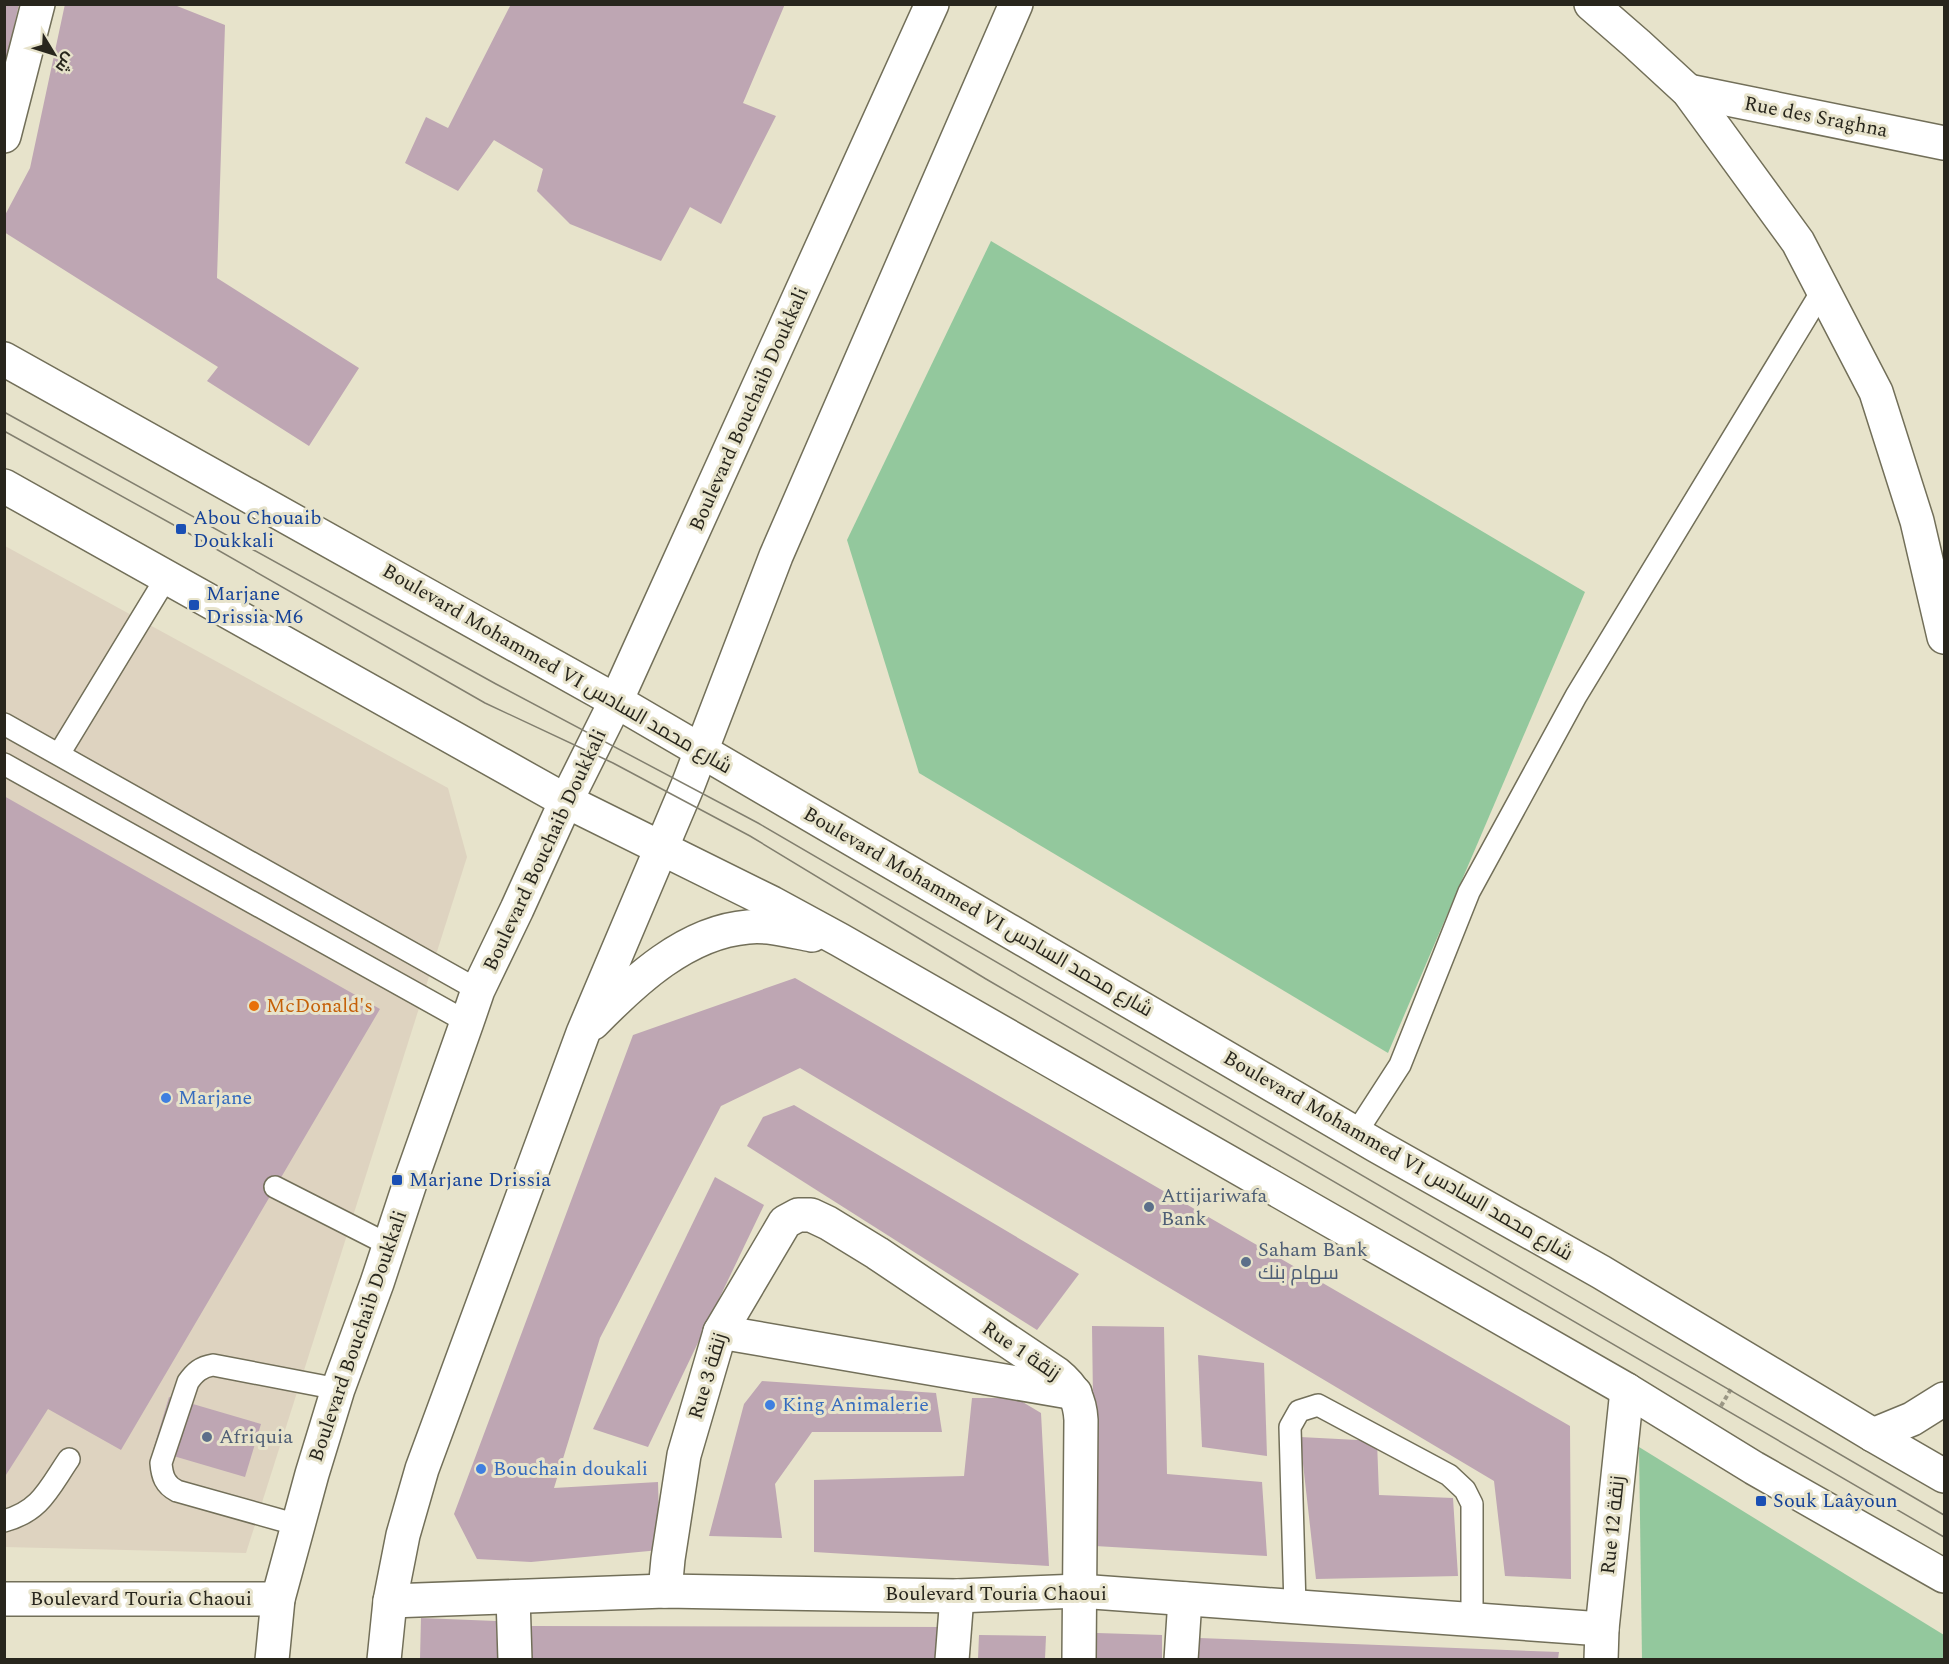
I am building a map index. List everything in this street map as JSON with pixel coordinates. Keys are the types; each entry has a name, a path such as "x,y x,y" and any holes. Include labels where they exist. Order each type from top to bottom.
{"main road":[{"path":"4,136 38,4"},
{"name":"Boulevard Bouchaib Doukkali","path":"272,1659 278,1599 338,1389 478,990 566,801 616,701 932,4"},
{"path":"384,1659 390,1601 403,1535 422,1469 583,1033 701,750 776,556 1016,4"},
{"path":"1591,4 1688,91 1798,242 1876,392 1917,521 1944,637"},
{"name":"Rue des Sraghna","path":"1688,91 1944,143"},
{"name":"Boulevard Mohammed VI شارع محمد السادس","path":"4,359 616,701 1356,1133 1601,1272 1944,1476"},
{"path":"4,486 566,801 772,903 840,940 1627,1390 1705,1438 1944,1576"},
{"path":"583,1033 619,996 649,971 693,943 719,933 747,927 772,927 840,940"},
{"name":"Rue 3 زنقة","path":"665,1591 684,1455 720,1332 785,1222 798,1215 811,1215 828,1223"},
{"name":"Rue 1 زنقة","path":"828,1223 877,1253 1057,1374 1075,1393 1081,1420 1079,1659"},
{"path":"720,1332 1075,1393"},
{"name":"Rue 12 زنقة","path":"1602,1644 1627,1390"},
{"path":"1873,1435 1912,1419 1944,1399"},
{"name":"Boulevard Touria Chaoui","path":"390,1601 665,1591 957,1596 1079,1591 1472,1620 1602,1644"},
{"path":"952,1659 957,1596"},
{"path":"513,1597 515,1659"},
{"name":"Boulevard Touria Chaoui","path":"4,1599 278,1599"},
{"path":"1181,1659 1185,1599"}],"lane":[{"path":"1356,1133 1400,1065 1469,892 1576,696 1822,291"},
{"path":"59,754 166,578"},
{"path":"4,724 478,990"},
{"path":"4,764 467,1022"},
{"path":"275,1187 389,1245"},
{"path":"298,1526 177,1491 166,1482 161,1463 188,1382 197,1371 204,1367 213,1365 338,1389"},
{"path":"1295,1607 1290,1427 1299,1411 1318,1405 1449,1475 1465,1490 1472,1504 1472,1620"},
{"path":"4,1521 32,1510 42,1500 69,1459"}],"path":[{"path":"1705,1438 1719,1407 1749,1360"}],"shaded area":[{"path":"5,546 448,788 467,857 246,1553 5,1547"}],"green space":[{"path":"991,241 1585,592 1388,1053 919,773 847,540"},
{"path":"1639,1447 1944,1635 1944,1659 1642,1659"}],"building":[{"path":"4,4 19,4 5,66 4,66"},
{"path":"65,4 172,4 225,25 217,278 359,368 309,446 207,381 218,367 4,232 4,217 30,168"},
{"path":"511,4 785,4 743,103 776,116 721,224 690,207 661,261 570,224 537,191 543,169 494,140 458,191 405,163 426,117 448,128"},
{"name":"Marjane","path":"4,796 380,1009 121,1450 48,1409 4,1478"},
{"path":"795,978 1570,1426 1571,1579 1505,1576 1494,1481 800,1068 721,1106 600,1338 554,1488 658,1482 660,1550 531,1562 477,1559 454,1514 633,1035"},
{"path":"794,1105 1079,1274 1037,1330 747,1146 763,1117"},
{"path":"715,1177 764,1205 648,1447 593,1429"},
{"path":"1092,1326 1164,1327 1167,1474 1262,1482 1267,1556 1095,1546"},
{"path":"1198,1355 1264,1363 1267,1456 1202,1447"},
{"path":"762,1381 936,1393 942,1432 812,1432 775,1484 782,1538 709,1536 744,1404"},
{"name":"Afriquia","path":"169,1397 261,1424 245,1477 153,1450"},
{"path":"972,1398 1016,1398 1041,1413 1049,1566 814,1552 814,1480 964,1476"},
{"path":"1300,1437 1377,1441 1379,1495 1453,1498 1458,1576 1316,1579"},
{"path":"421,1618 496,1621 498,1659 420,1659"},
{"path":"528,1626 944,1627 944,1659 527,1659"},
{"path":"1097,1633 1162,1635 1162,1659 1097,1659"},
{"path":"979,1635 1046,1636 1045,1659 978,1659"},
{"path":"1199,1638 1559,1652 1558,1659 1198,1659"}],"tram line":[{"path":"4,412 496,684 758,823 1944,1515"},
{"path":"4,431 181,529 485,703 613,763 750,836 986,979 1944,1537"}],"place":[{"name":"Abou Chouaib Doukkali","path":"181,529"},
{"name":"Marjane Drissia M6","path":"194,605"},
{"name":"McDonald's","path":"254,1006"},
{"name":"Marjane","path":"166,1098"},
{"name":"Marjane Drissia","path":"397,1180"},
{"name":"Attijariwafa Bank","path":"1149,1207"},
{"name":"Saham Bank سهام بنك","path":"1246,1262"},
{"name":"King Animalerie","path":"770,1405"},
{"name":"Afriquia","path":"207,1437"},
{"name":"Bouchain doukali","path":"481,1469"},
{"name":"Souk Laâyoun","path":"1761,1501"}]}
